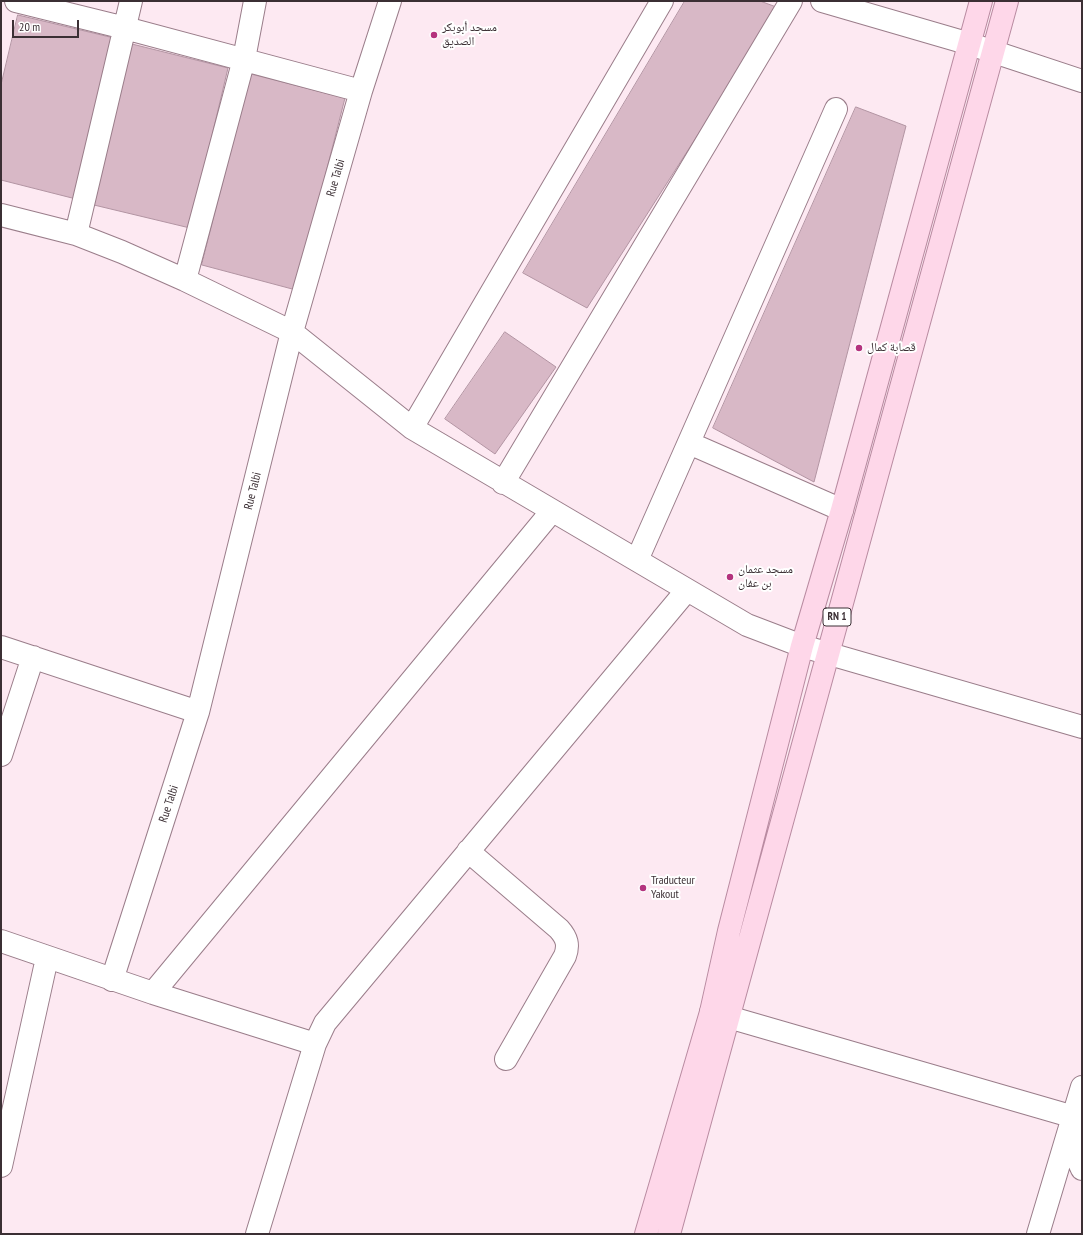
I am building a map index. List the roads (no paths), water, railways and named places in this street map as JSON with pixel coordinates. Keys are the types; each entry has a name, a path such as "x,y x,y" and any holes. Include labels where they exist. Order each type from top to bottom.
{"main road":[{"name":"RN 1","path":"669,1234 720,1015 731,923 802,646 842,510 981,1"},
{"name":"RN 1","path":"646,1234 720,1015 827,654 1007,1"}],"street":[{"path":"16,1 244,59 361,91"},
{"path":"76,234 132,1"},
{"path":"185,280 244,59 255,1"},
{"name":"Rue Talbi","path":"112,980 198,712 292,332 361,91 390,1"},
{"path":"412,428 662,1"},
{"path":"503,483 791,1"},
{"path":"822,1 970,44 1082,81"},
{"path":"637,560 836,109"},
{"path":"1,214 76,234 122,252 185,280 292,332 412,428 503,483 747,625 827,654 1082,727"},
{"path":"689,444 842,510"},
{"path":"153,993 552,511"},
{"path":"256,1234 315,1044 332,1013 687,590"},
{"path":"1,647 198,712"},
{"path":"1,755 33,657"},
{"path":"468,851 559,930 564,935 567,942 568,949 565,956 506,1059"},
{"path":"1,941 112,980 315,1044"},
{"path":"1,1166 47,958"},
{"path":"720,1015 1078,1117"},
{"path":"1082,1087 1073,1149 1082,1169"},
{"path":"1038,1234 1078,1117"}],"place":[{"name":"مسجد أبوبكر الصديق","path":"434,35"},
{"name":"قصابة كمال","path":"859,348"},
{"name":"مسجد عثمان بن عفان","path":"730,577"},
{"name":"Traducteur Yakout","path":"643,888"}]}
